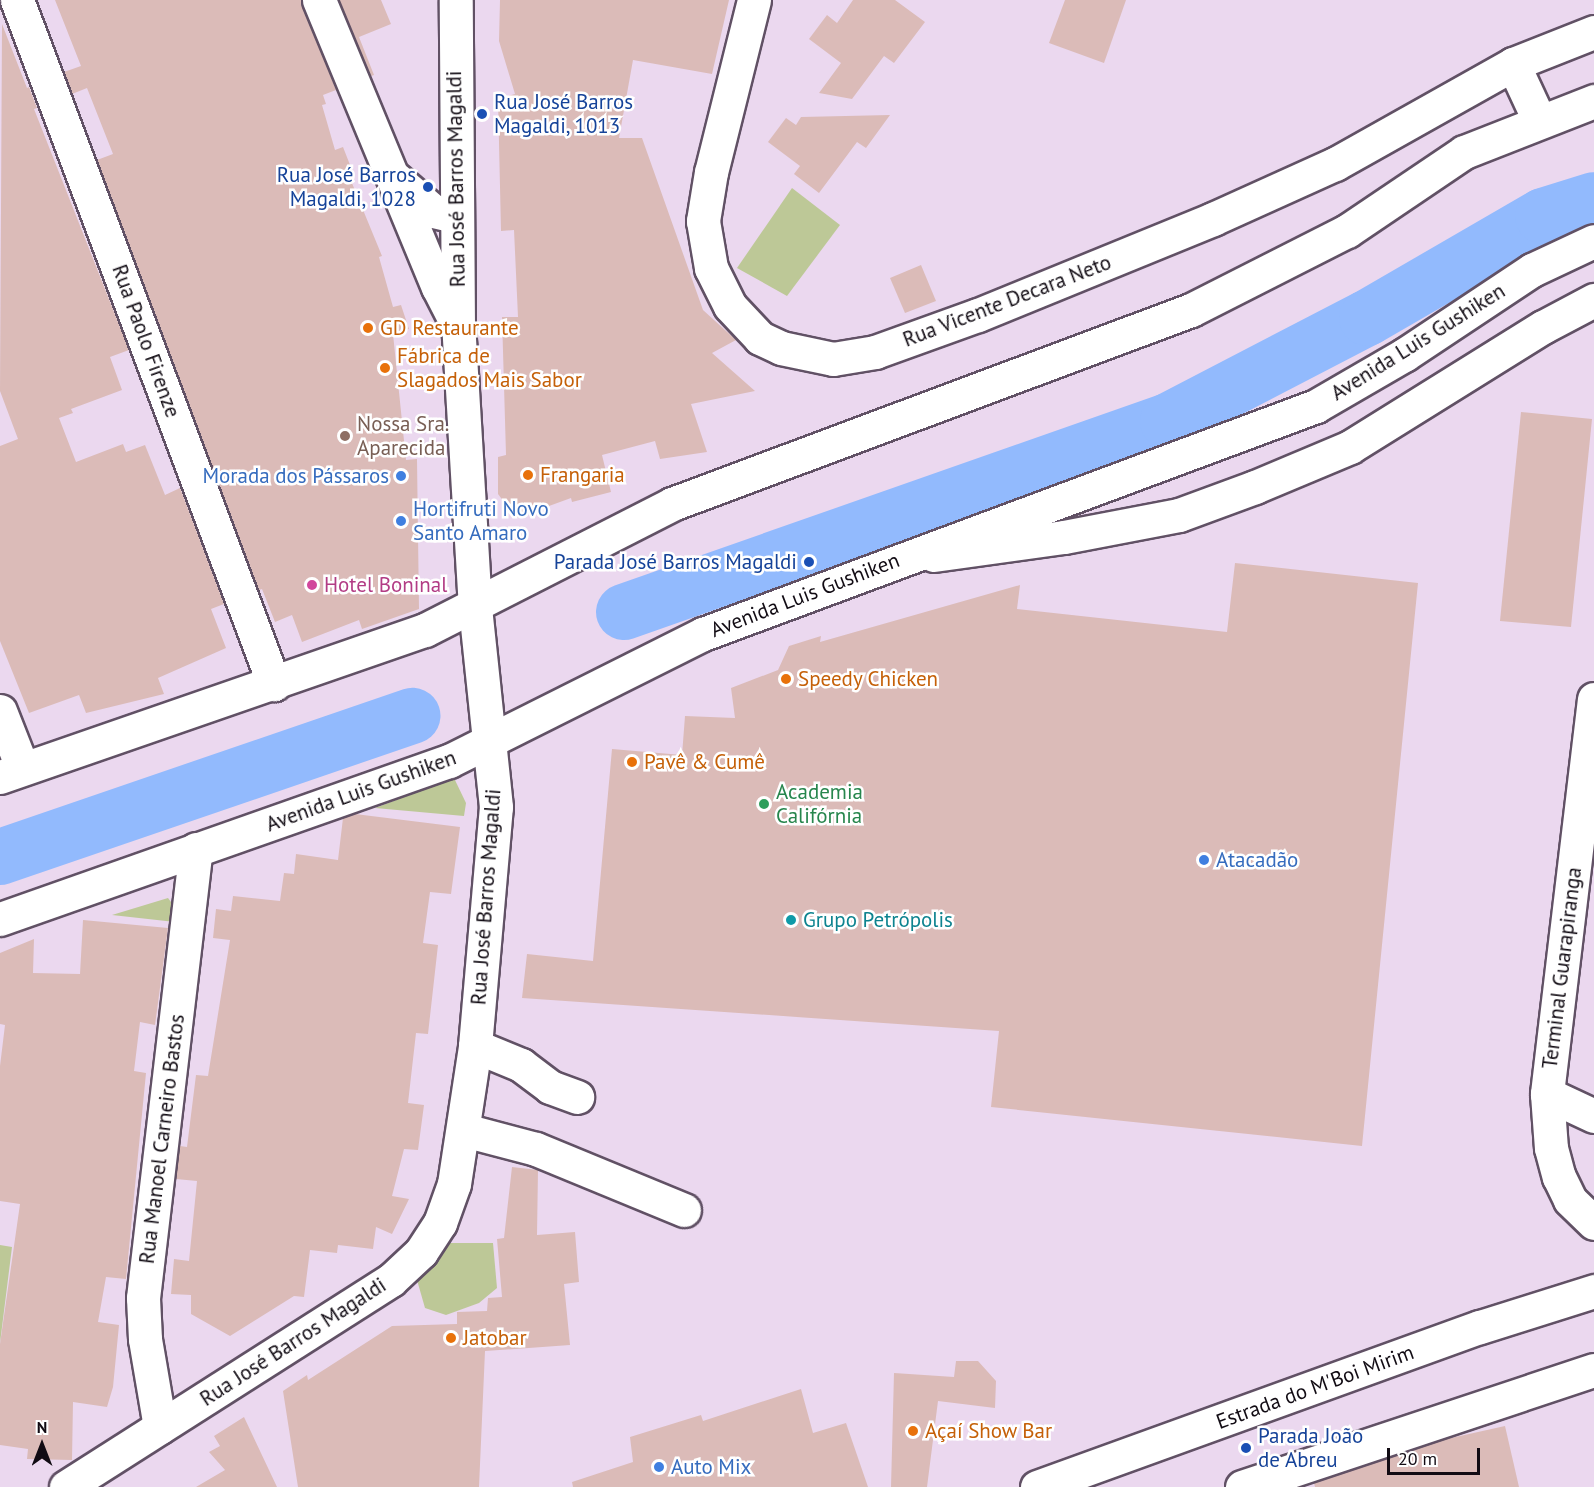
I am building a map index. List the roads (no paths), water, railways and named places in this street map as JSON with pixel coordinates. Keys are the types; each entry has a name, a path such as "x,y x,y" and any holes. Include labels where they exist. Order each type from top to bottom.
{"main road":[{"name":"Rua Paolo Firenze","path":"17,0 274,684"},
{"path":"319,0 458,326"},
{"name":"Rua José Barros Magaldi","path":"66,1487 391,1280 421,1252 440,1223 454,1184 475,1046 496,807 492,742 475,608 458,326 455,216 456,0"},
{"name":"Rua Vicente Decara Neto","path":"754,0 711,172 703,221 711,268 730,306 760,338 790,351 833,359 875,352 978,315 1213,219 1335,164 1513,64 1594,33"},
{"path":"1513,64 1539,120"},
{"path":"0,711 11,772 274,684 425,630 475,608 672,504 1191,310 1347,231 1464,152 1539,120 1594,101"},
{"path":"391,173 434,211 455,216"},
{"name":"Avenida Luis Gushiken","path":"0,919 449,761 492,742 703,634 894,560 1103,488 1316,406 1404,355 1532,270 1594,241"},
{"path":"894,560 1064,537 1179,515 1255,487 1350,447 1543,327 1594,300"},
{"name":"Terminal Guarapiranga","path":"1594,699 1547,1094 1551,1148 1558,1177 1570,1200 1594,1223"},
{"name":"Rua Manoel Carneiro Bastos","path":"160,1427 145,1339 143,1298 196,849"},
{"path":"475,1046 521,1065 550,1088 577,1097"},
{"path":"1547,1094 1594,1116"},
{"path":"464,1130 547,1153 684,1210"},
{"name":"Estrada do M'Boi Mirim","path":"1037,1487 1480,1327 1594,1291"},
{"path":"1242,1487 1594,1370"}],"waterway":[{"path":"624,612 1168,421 1367,318 1543,216 1594,200"},
{"path":"0,857 413,716"}],"place":[{"name":"Rua José Barros Magaldi, 1013","path":"482,114"},
{"name":"Rua José Barros Magaldi, 1028","path":"428,187"},
{"name":"GD Restaurante","path":"368,328"},
{"name":"Fábrica de Slagados Mais Sabor","path":"385,368"},
{"name":"Nossa Sra. Aparecida","path":"345,436"},
{"name":"Frangaria","path":"528,475"},
{"name":"Morada dos Pássaros","path":"401,476"},
{"name":"Hortifruti Novo Santo Amaro","path":"401,521"},
{"name":"Parada José Barros Magaldi","path":"809,562"},
{"name":"Hotel Boninal","path":"312,585"},
{"name":"Speedy Chicken","path":"786,679"},
{"name":"Pavê & Cumê","path":"632,762"},
{"name":"Academia Califórnia","path":"764,804"},
{"name":"Atacadão","path":"1204,860"},
{"name":"Grupo Petrópolis","path":"791,920"},
{"name":"Jatobar","path":"451,1338"},
{"name":"Açaí Show Bar","path":"913,1431"},
{"name":"Parada João de Abreu","path":"1246,1448"},
{"name":"Auto Mix","path":"659,1467"}]}
